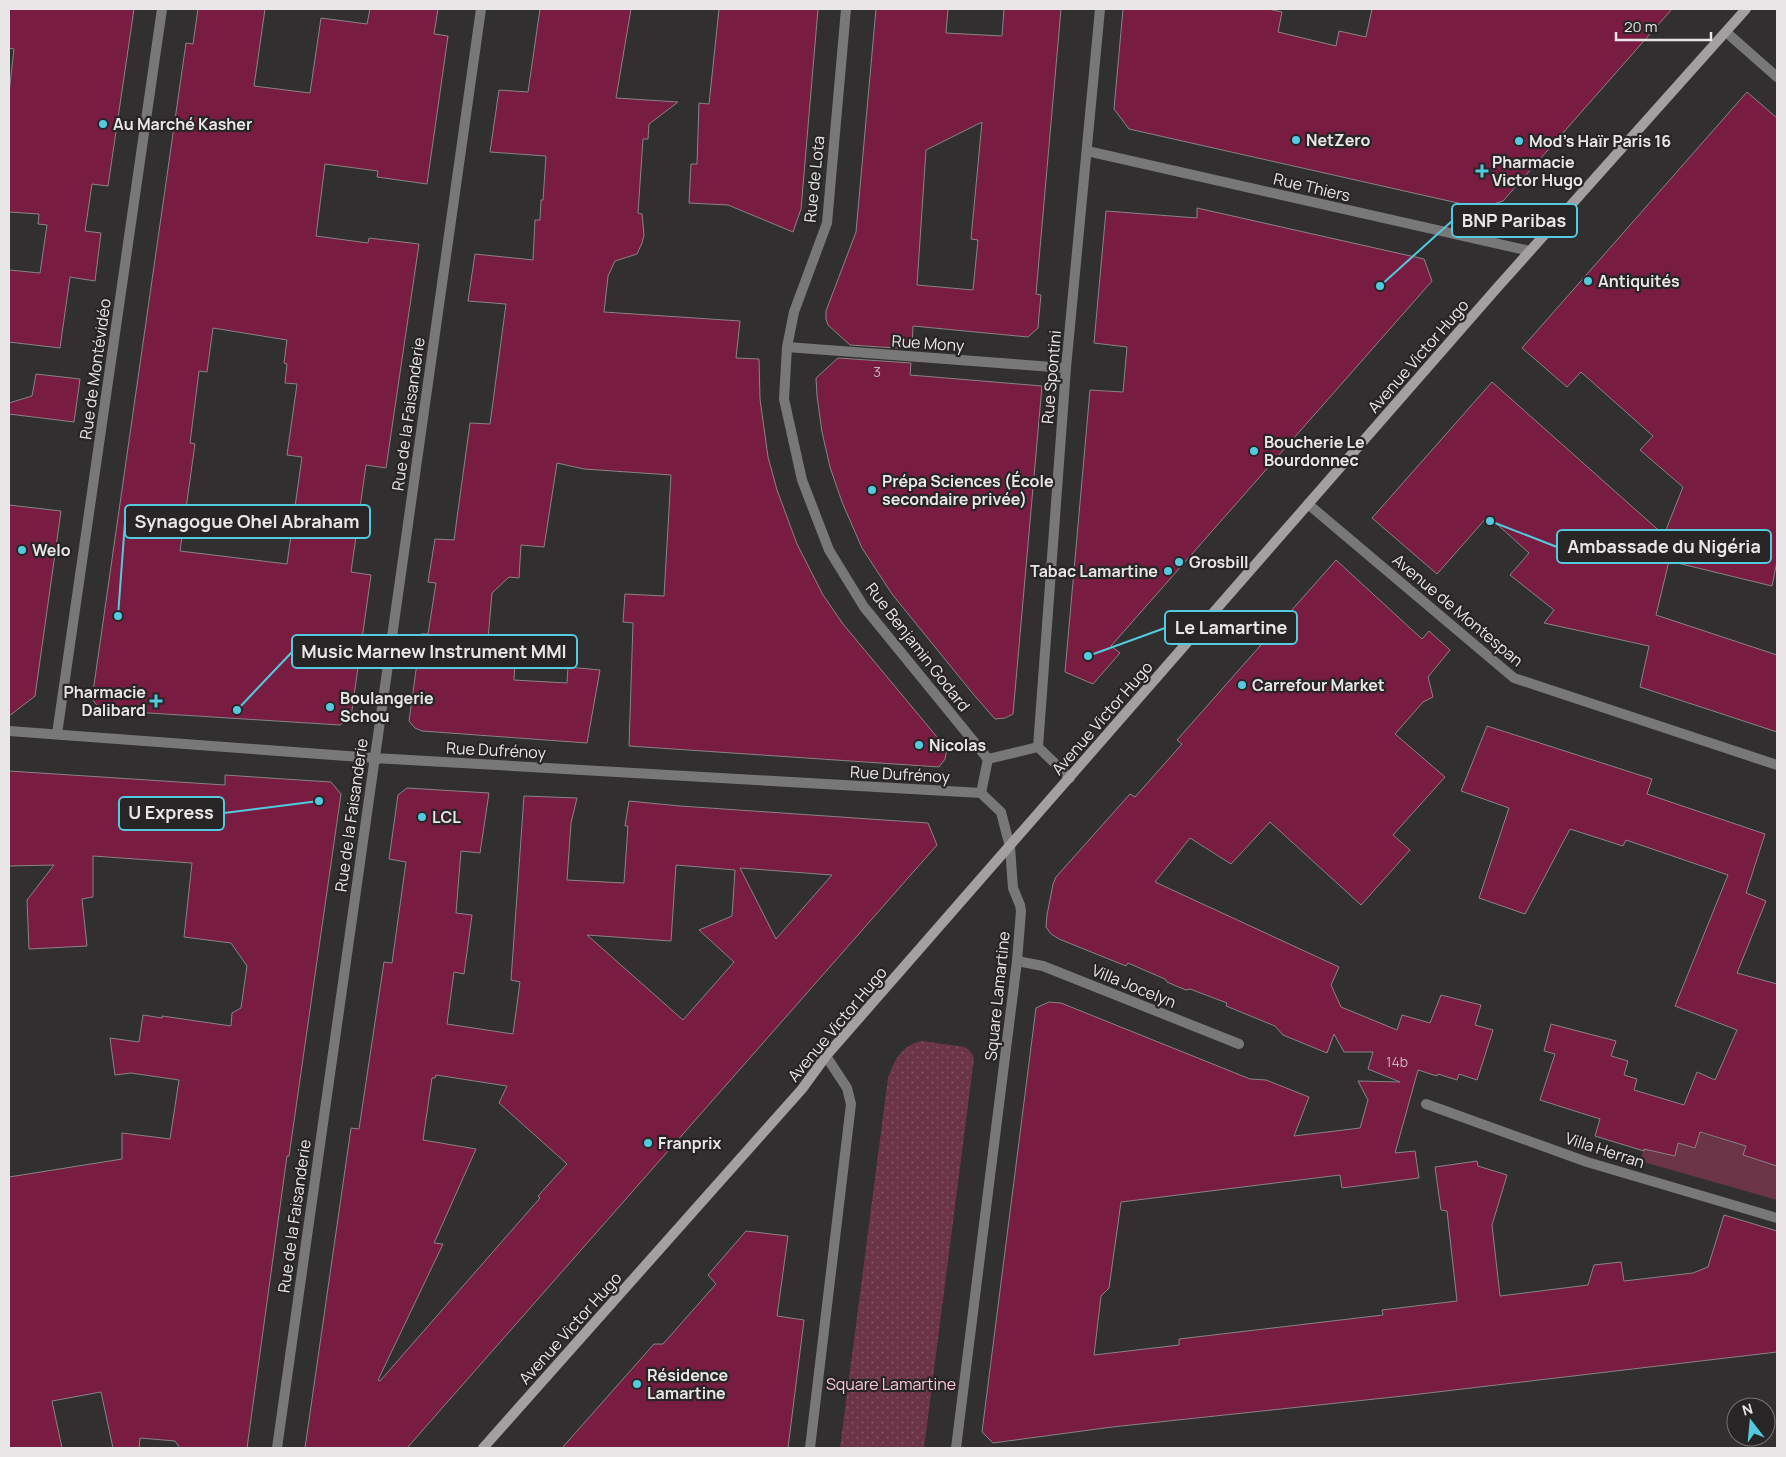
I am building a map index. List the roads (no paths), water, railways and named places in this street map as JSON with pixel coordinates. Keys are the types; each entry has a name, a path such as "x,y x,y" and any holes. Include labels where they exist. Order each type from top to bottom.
{"main road":[{"name":"Avenue Victor Hugo","path":"483,1448 802,1089 826,1056 1308,504 1746,9"}],"street":[{"name":"Rue de Montévidéo","path":"57,734 162,9"},
{"name":"Rue de la Faisanderie","path":"277,1448 481,9"},
{"name":"Rue de Lota","path":"787,347 794,312 827,223 846,9"},
{"name":"Rue Spontini","path":"1038,747 1066,368 1100,9"},
{"path":"1726,32 1777,77"},
{"name":"Rue Thiers","path":"1087,151 1530,251"},
{"name":"Rue Mony","path":"787,347 1066,368"},
{"name":"Rue Benjamin Godard","path":"787,347 784,399 802,480 829,550 864,607 988,759"},
{"name":"Avenue de Montespan","path":"1308,504 1514,678 1777,765"},
{"name":"Rue Dufrénoy","path":"9,731 374,758 981,792"},
{"path":"981,792 988,759 1038,747 1070,778"},
{"name":"Square Lamartine","path":"956,1448 1017,961 1021,911 1013,888 1010,847 1001,812 981,792"},
{"name":"Villa Jocelyn","path":"1017,961 1043,966 1239,1044"},
{"path":"810,1448 851,1104 847,1088 826,1056"},
{"name":"Villa Herran","path":"1426,1104 1587,1162 1777,1218"}],"place":[{"name":"Au Marché Kasher","path":"103,124"},
{"name":"NetZero","path":"1296,140"},
{"name":"Mod’s Haïr Paris 16","path":"1519,141"},
{"name":"Pharmacie Victor Hugo","path":"1482,171"},
{"name":"Antiquités","path":"1588,281"},
{"name":"BNP Paribas","path":"1380,286"},
{"name":"Boucherie Le Bourdonnec","path":"1254,451"},
{"name":"Prépa Sciences (École secondaire privée)","path":"872,490"},
{"name":"Ambassade du Nigéria","path":"1490,521"},
{"name":"Welo","path":"22,550"},
{"name":"Grosbill","path":"1179,562"},
{"name":"Tabac Lamartine","path":"1168,571"},
{"name":"Synagogue Ohel Abraham","path":"118,616"},
{"name":"Le Lamartine","path":"1088,656"},
{"name":"Carrefour Market","path":"1242,685"},
{"name":"Pharmacie Dalibard","path":"156,701"},
{"name":"Boulangerie Schou","path":"330,707"},
{"name":"Music Marnew Instrument MMI","path":"237,710"},
{"name":"Nicolas","path":"919,745"},
{"name":"U Express","path":"319,801"},
{"name":"LCL","path":"422,817"},
{"name":"Franprix","path":"648,1143"},
{"name":"Résidence Lamartine","path":"637,1384"}]}
